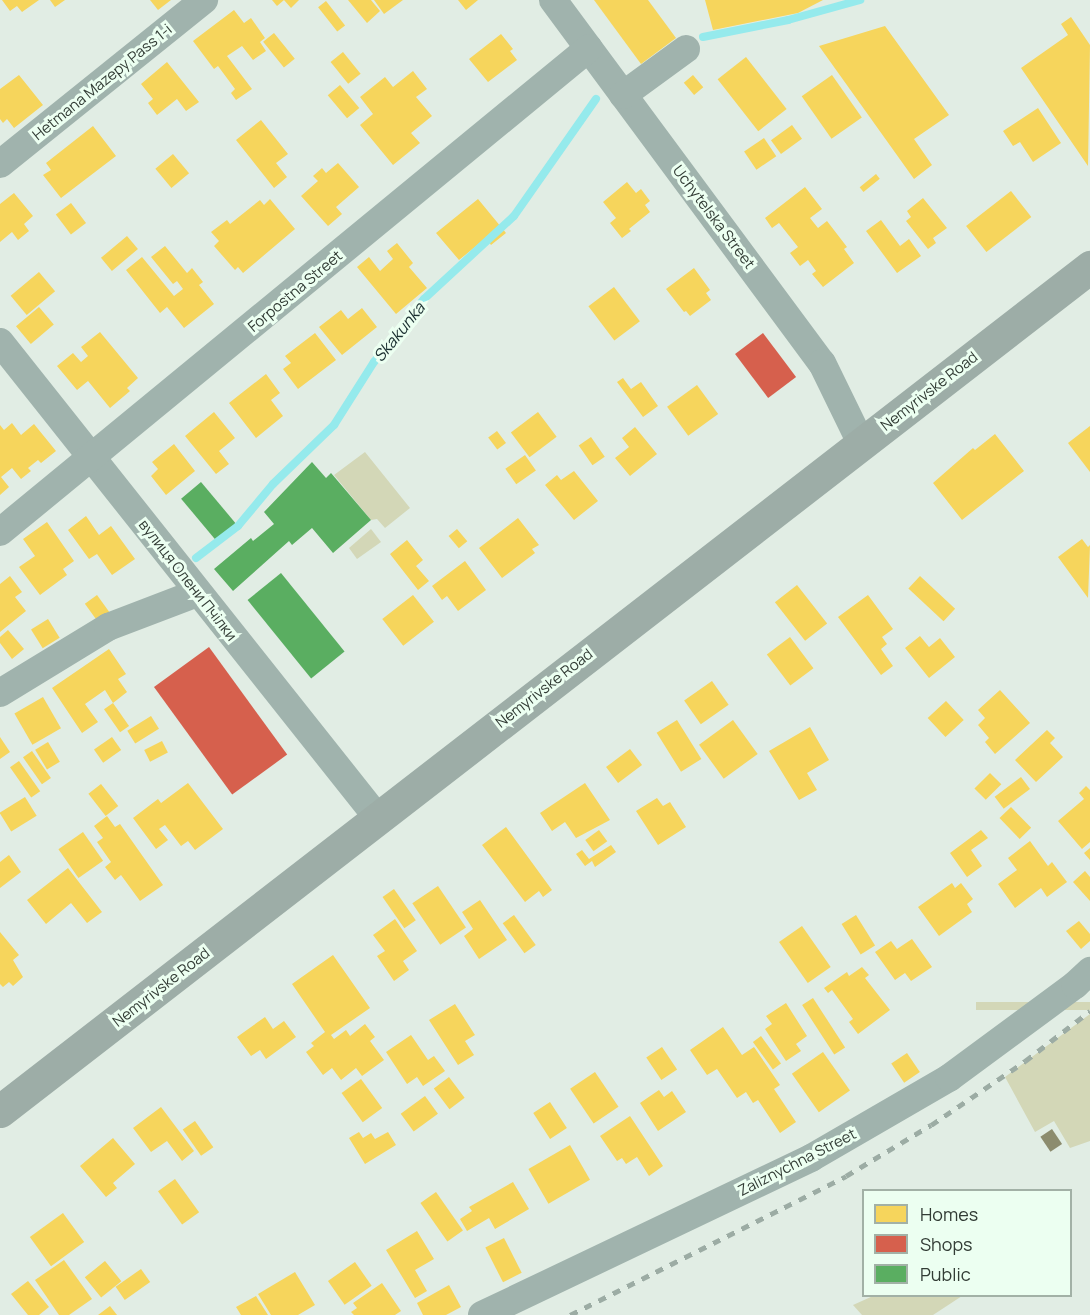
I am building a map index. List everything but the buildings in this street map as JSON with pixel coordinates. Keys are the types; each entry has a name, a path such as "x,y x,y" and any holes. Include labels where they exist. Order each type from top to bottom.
{"main road":[{"name":"Nemyrivske Road","path":"0,1111 1090,267"}],"street":[{"name":"Hetmana Mazepy Pass 1-i","path":"0,164 204,0"},
{"name":"Uchytelska Street","path":"553,0 822,363 861,443"},
{"name":"Forpostna Street","path":"0,532 589,48"},
{"path":"623,94 686,49"},
{"name":"вулиця Олени Пчілки","path":"0,342 377,817"},
{"path":"0,693 108,627 197,593"},
{"name":"Zaliznychna Street","path":"482,1315 810,1158 950,1078 1075,986 1090,971"}],"green space":[{"path":"365,452 410,508 385,528 377,519 371,520 334,475"},
{"path":"371,529 381,542 357,559 349,548"},
{"path":"976,1002 1090,1002 1090,1010 976,1010"},
{"path":"1090,1014 1090,1141 1070,1148 1054,1121 1035,1132 1005,1077"},
{"path":"871,1297 960,1297 933,1315 862,1315 853,1305"}],"waterway":[{"name":"Skakunka","path":"703,37 788,20 860,0"},
{"name":"Skakunka","path":"196,558 238,526 273,484 334,425 374,362 424,299 514,216 596,99"}],"railway":[{"path":"570,1315 846,1176 931,1125 1025,1061 1090,1011"}]}
